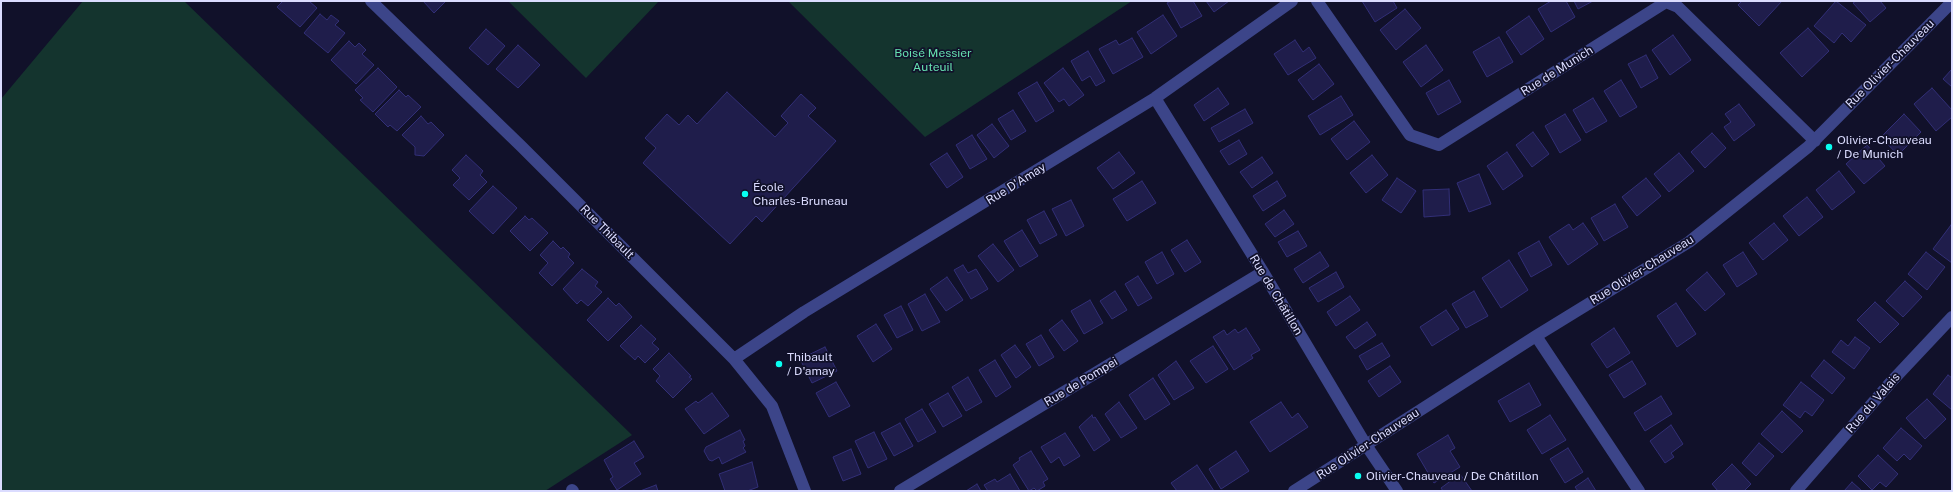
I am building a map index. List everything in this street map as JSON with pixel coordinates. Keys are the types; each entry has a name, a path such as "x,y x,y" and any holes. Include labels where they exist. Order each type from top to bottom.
{"street":[{"name":"Rue Thibault","path":"371,1 521,146 734,359 772,406 805,491"},
{"name":"Rue D'Amay","path":"734,359 804,312 1154,98 1292,1"},
{"name":"Rue de Munich","path":"1317,1 1410,135 1439,145 1666,2 1678,7 1815,140"},
{"name":"Rue Olivier-Chauveau","path":"1294,491 1536,336 1689,242 1815,140 1952,2"},
{"name":"Rue de Châtillon","path":"1154,98 1263,272 1366,445 1397,491"},
{"name":"Rue de Pompei","path":"900,491 1263,272"},
{"name":"Rue du Valais","path":"1796,491 1891,382 1952,317"},
{"path":"1536,336 1639,491"}],"green space":[{"path":"83,1 184,1 632,435 545,491 1,491 1,99"},
{"path":"508,1 659,1 586,78"},
{"name":"Boisé Messier Auteuil","path":"788,1 1132,1 925,137"}],"building":[{"path":"283,1 309,1 317,8 300,27 277,7"},
{"path":"423,1 446,1 434,13"},
{"path":"1171,1 1193,1 1202,16 1181,28 1167,3"},
{"path":"1206,1 1229,1 1214,12"},
{"path":"1362,1 1393,1 1397,8 1375,22"},
{"path":"1551,1 1566,1 1575,17 1551,32 1538,9"},
{"path":"1574,1 1593,1 1578,9"},
{"path":"1742,1 1782,1 1759,26 1738,5"},
{"path":"1836,1 1866,25 1851,42 1842,33 1834,43 1814,26"},
{"path":"1856,1 1880,1 1886,8 1870,22 1853,3"},
{"path":"1405,9 1421,28 1396,50 1380,30"},
{"path":"320,14 327,20 331,15 339,21 335,25 345,33 328,53 304,33"},
{"path":"1163,15 1177,36 1151,54 1137,32"},
{"path":"1529,16 1544,39 1521,55 1506,32"},
{"path":"1808,28 1829,51 1802,77 1780,53"},
{"path":"486,29 505,46 488,65 469,48"},
{"path":"1673,35 1691,60 1670,75 1652,50"},
{"path":"1499,37 1513,62 1487,77 1473,52"},
{"path":"1132,38 1143,57 1113,74 1099,49 1116,40 1119,45"},
{"path":"1295,40 1303,52 1309,47 1316,58 1288,75 1274,54"},
{"path":"349,41 355,47 359,43 366,50 362,54 374,65 356,84 331,60"},
{"path":"518,45 540,65 518,88 496,69"},
{"path":"1426,45 1443,70 1421,87 1403,62"},
{"path":"1088,51 1105,81 1096,86 1090,76 1082,81 1071,61"},
{"path":"1646,55 1658,78 1641,88 1628,64"},
{"path":"1319,64 1334,84 1313,100 1298,80"},
{"path":"378,68 397,87 373,112 360,100 363,98 355,90"},
{"path":"1063,68 1084,95 1069,106 1064,99 1059,102 1044,83"},
{"path":"1952,69 1952,87 1943,79"},
{"path":"1449,80 1461,102 1438,115 1426,93"},
{"path":"1621,80 1637,107 1620,117 1604,91"},
{"path":"1037,82 1054,111 1036,122 1018,93"},
{"path":"1218,88 1229,104 1204,121 1194,105"},
{"path":"1932,88 1952,110 1952,117 1936,131 1914,104"},
{"path":"399,90 406,97 408,95 421,107 397,131 390,125 388,127 375,114"},
{"path":"727,92 775,137 788,123 781,116 801,94 816,108 808,116 836,141 762,222 756,216 730,244 643,163 656,148 645,138 667,114 679,125 688,115 697,124"},
{"path":"1341,96 1353,115 1320,135 1308,116"},
{"path":"1593,98 1607,121 1586,133 1573,110"},
{"path":"1739,104 1755,125 1734,141 1724,127 1731,122 1725,114"},
{"path":"1245,109 1253,123 1219,142 1211,128"},
{"path":"1013,110 1026,131 1011,140 998,119"},
{"path":"1565,114 1581,140 1560,153 1545,126"},
{"path":"1904,114 1921,132 1898,155 1881,137"},
{"path":"421,116 428,124 431,122 444,135 424,156 415,155 415,147 402,135"},
{"path":"1354,121 1370,142 1347,160 1331,139"},
{"path":"992,124 1009,146 994,158 977,135"},
{"path":"1533,132 1549,154 1532,167 1516,145"},
{"path":"1712,133 1726,148 1705,168 1691,152"},
{"path":"972,135 987,159 970,169 956,145"},
{"path":"1239,140 1247,154 1229,165 1220,151"},
{"path":"1867,145 1885,166 1864,184 1846,164"},
{"path":"1119,152 1135,173 1113,189 1097,168"},
{"path":"1507,152 1523,176 1503,190 1487,166"},
{"path":"947,153 963,177 947,188 930,164"},
{"path":"1679,153 1694,171 1669,192 1654,174"},
{"path":"466,155 483,171 480,175 487,182 469,200 453,185 460,178 452,170"},
{"path":"1372,155 1388,175 1366,193 1350,173"},
{"path":"1262,157 1273,173 1252,188 1240,172"},
{"path":"1839,171 1855,192 1832,210 1816,190"},
{"path":"1479,174 1491,204 1469,212 1457,183"},
{"path":"1397,178 1416,191 1401,213 1382,200"},
{"path":"1646,178 1661,196 1637,216 1622,197"},
{"path":"1142,181 1156,203 1127,221 1113,199"},
{"path":"1277,181 1286,196 1263,211 1253,196"},
{"path":"493,186 517,208 493,234 469,211"},
{"path":"1449,189 1450,215 1424,217 1423,190"},
{"path":"1807,197 1823,217 1799,236 1783,216"},
{"path":"1071,200 1084,226 1066,236 1052,209"},
{"path":"1615,204 1628,227 1604,241 1591,218"},
{"path":"1284,210 1294,224 1275,237 1265,224"},
{"path":"1044,211 1057,235 1040,244 1027,220"},
{"path":"525,216 529,220 532,218 548,233 530,251 510,231"},
{"path":"1583,223 1598,244 1568,265 1549,237 1569,224 1573,230"},
{"path":"1774,223 1788,240 1763,260 1749,243"},
{"path":"1951,225 1952,226 1952,263 1933,249"},
{"path":"1022,230 1038,256 1020,267 1004,241"},
{"path":"1298,231 1307,246 1287,257 1278,242"},
{"path":"1187,240 1201,262 1185,272 1171,250"},
{"path":"553,241 561,249 563,247 570,254 568,257 574,263 552,286 539,273 548,263 540,255"},
{"path":"1539,241 1552,265 1531,277 1518,253"},
{"path":"993,244 1014,270 998,282 978,256"},
{"path":"1162,252 1174,274 1157,284 1145,262"},
{"path":"1320,252 1329,266 1303,283 1294,269"},
{"path":"1743,252 1757,274 1737,287 1723,265"},
{"path":"1926,252 1945,267 1927,290 1908,274"},
{"path":"1509,260 1528,290 1501,308 1482,278"},
{"path":"963,265 968,273 976,269 988,289 971,299 954,270"},
{"path":"582,269 598,282 595,286 602,292 588,306 581,300 577,304 563,289"},
{"path":"1336,272 1344,287 1318,302 1309,288"},
{"path":"1707,272 1725,294 1705,311 1686,290"},
{"path":"1138,276 1152,298 1138,306 1125,284"},
{"path":"947,277 963,300 946,311 930,289"},
{"path":"1905,281 1922,297 1903,317 1886,301"},
{"path":"1115,291 1127,310 1112,319 1100,301"},
{"path":"1474,291 1488,316 1466,328 1452,304"},
{"path":"925,294 940,322 922,331 908,304"},
{"path":"1350,296 1360,310 1336,326 1327,312"},
{"path":"608,298 616,306 619,303 632,317 608,341 587,320"},
{"path":"1090,300 1103,323 1084,334 1071,311"},
{"path":"1875,302 1899,324 1880,343 1857,320"},
{"path":"1676,303 1696,334 1677,347 1657,316"},
{"path":"901,306 913,330 897,338 884,315"},
{"path":"1446,310 1459,329 1432,346 1420,327"},
{"path":"1062,320 1078,341 1064,351 1049,330"},
{"path":"1367,322 1376,335 1355,349 1346,337"},
{"path":"876,324 892,349 873,362 857,336"},
{"path":"641,325 656,339 652,343 659,349 645,363 638,356 635,360 620,346"},
{"path":"1246,328 1260,350 1251,355 1253,358 1234,370 1213,337 1224,330 1227,335 1235,329 1238,333"},
{"path":"1614,328 1630,353 1607,368 1591,344"},
{"path":"1041,335 1054,357 1039,366 1026,344"},
{"path":"1855,337 1870,348 1854,369 1832,352 1841,340 1848,346"},
{"path":"1382,343 1390,356 1367,370 1359,356"},
{"path":"1015,345 1031,367 1016,378 1001,355"},
{"path":"1213,346 1228,369 1206,383 1190,361"},
{"path":"825,347 837,371 812,383 800,359"},
{"path":"669,353 691,376 689,377 692,379 673,398 656,381 660,376 653,369"},
{"path":"995,360 1011,387 996,397 979,370"},
{"path":"1824,360 1845,378 1832,394 1811,376"},
{"path":"1176,361 1194,388 1174,400 1158,375"},
{"path":"1632,361 1646,384 1624,398 1609,375"},
{"path":"1390,366 1401,382 1379,397 1368,381"},
{"path":"1948,375 1952,378 1952,410 1933,394"},
{"path":"968,377 982,402 966,411 952,387"},
{"path":"1153,378 1170,404 1145,420 1129,395"},
{"path":"836,382 850,406 829,417 816,393"},
{"path":"1801,382 1824,400 1812,416 1805,411 1800,418 1783,405"},
{"path":"1529,383 1541,405 1510,422 1498,401"},
{"path":"712,393 729,416 704,434 685,409 696,401 698,403"},
{"path":"948,393 962,416 943,427 929,404"},
{"path":"1661,396 1672,414 1645,431 1634,413"},
{"path":"1927,399 1946,419 1925,439 1906,418"},
{"path":"1119,402 1137,428 1121,438 1105,414"},
{"path":"1281,402 1292,418 1298,413 1308,427 1270,452 1250,422"},
{"path":"922,409 936,432 918,442 905,419"},
{"path":"1782,411 1803,431 1782,453 1761,434"},
{"path":"1092,415 1093,418 1095,417 1110,440 1094,451 1079,427"},
{"path":"1550,415 1566,440 1542,454 1527,430"},
{"path":"900,423 913,446 894,456 881,433"},
{"path":"1671,425 1683,444 1671,453 1674,457 1665,463 1650,441"},
{"path":"1901,428 1922,446 1910,460 1904,454 1897,461 1883,448"},
{"path":"740,430 745,440 743,441 745,446 743,448 746,452 722,464 719,457 712,461 709,460 704,451 706,447"},
{"path":"874,432 887,459 868,468 855,441"},
{"path":"1065,433 1080,456 1064,466 1059,457 1051,463 1041,447"},
{"path":"1448,435 1455,448 1450,451 1460,467 1434,483 1417,454"},
{"path":"634,441 644,457 634,463 641,474 617,490 610,479 613,477 604,460"},
{"path":"1759,443 1774,456 1756,476 1742,463"},
{"path":"1568,448 1583,472 1565,483 1550,459"},
{"path":"851,449 861,474 843,481 833,457"},
{"path":"1031,451 1048,479 1043,482 1045,486 1037,491 1034,488 1029,491 1013,465 1020,460 1019,458"},
{"path":"1236,451 1249,471 1221,489 1209,469"},
{"path":"1878,455 1898,474 1886,487 1880,482 1872,490 1858,476"},
{"path":"752,462 758,487 747,491 725,491 719,474"},
{"path":"1732,464 1751,484 1744,491 1718,491 1712,484"},
{"path":"1197,465 1214,491 1177,491 1171,483"},
{"path":"1010,474 1020,491 988,491 984,485 995,479 997,482"},
{"path":"1460,474 1472,491 1443,491 1441,488"},
{"path":"1588,478 1596,491 1578,491 1575,487"},
{"path":"1852,482 1862,491 1844,491"},
{"path":"977,484 981,491 966,491"},
{"path":"656,485 658,491 640,491"}],"place":[{"name":"Olivier-Chauveau / De Munich","path":"1829,147"},
{"name":"École Charles-Bruneau","path":"745,194"},
{"name":"Thibault / D'amay","path":"779,364"},
{"name":"Olivier-Chauveau / De Châtillon","path":"1358,476"}]}
